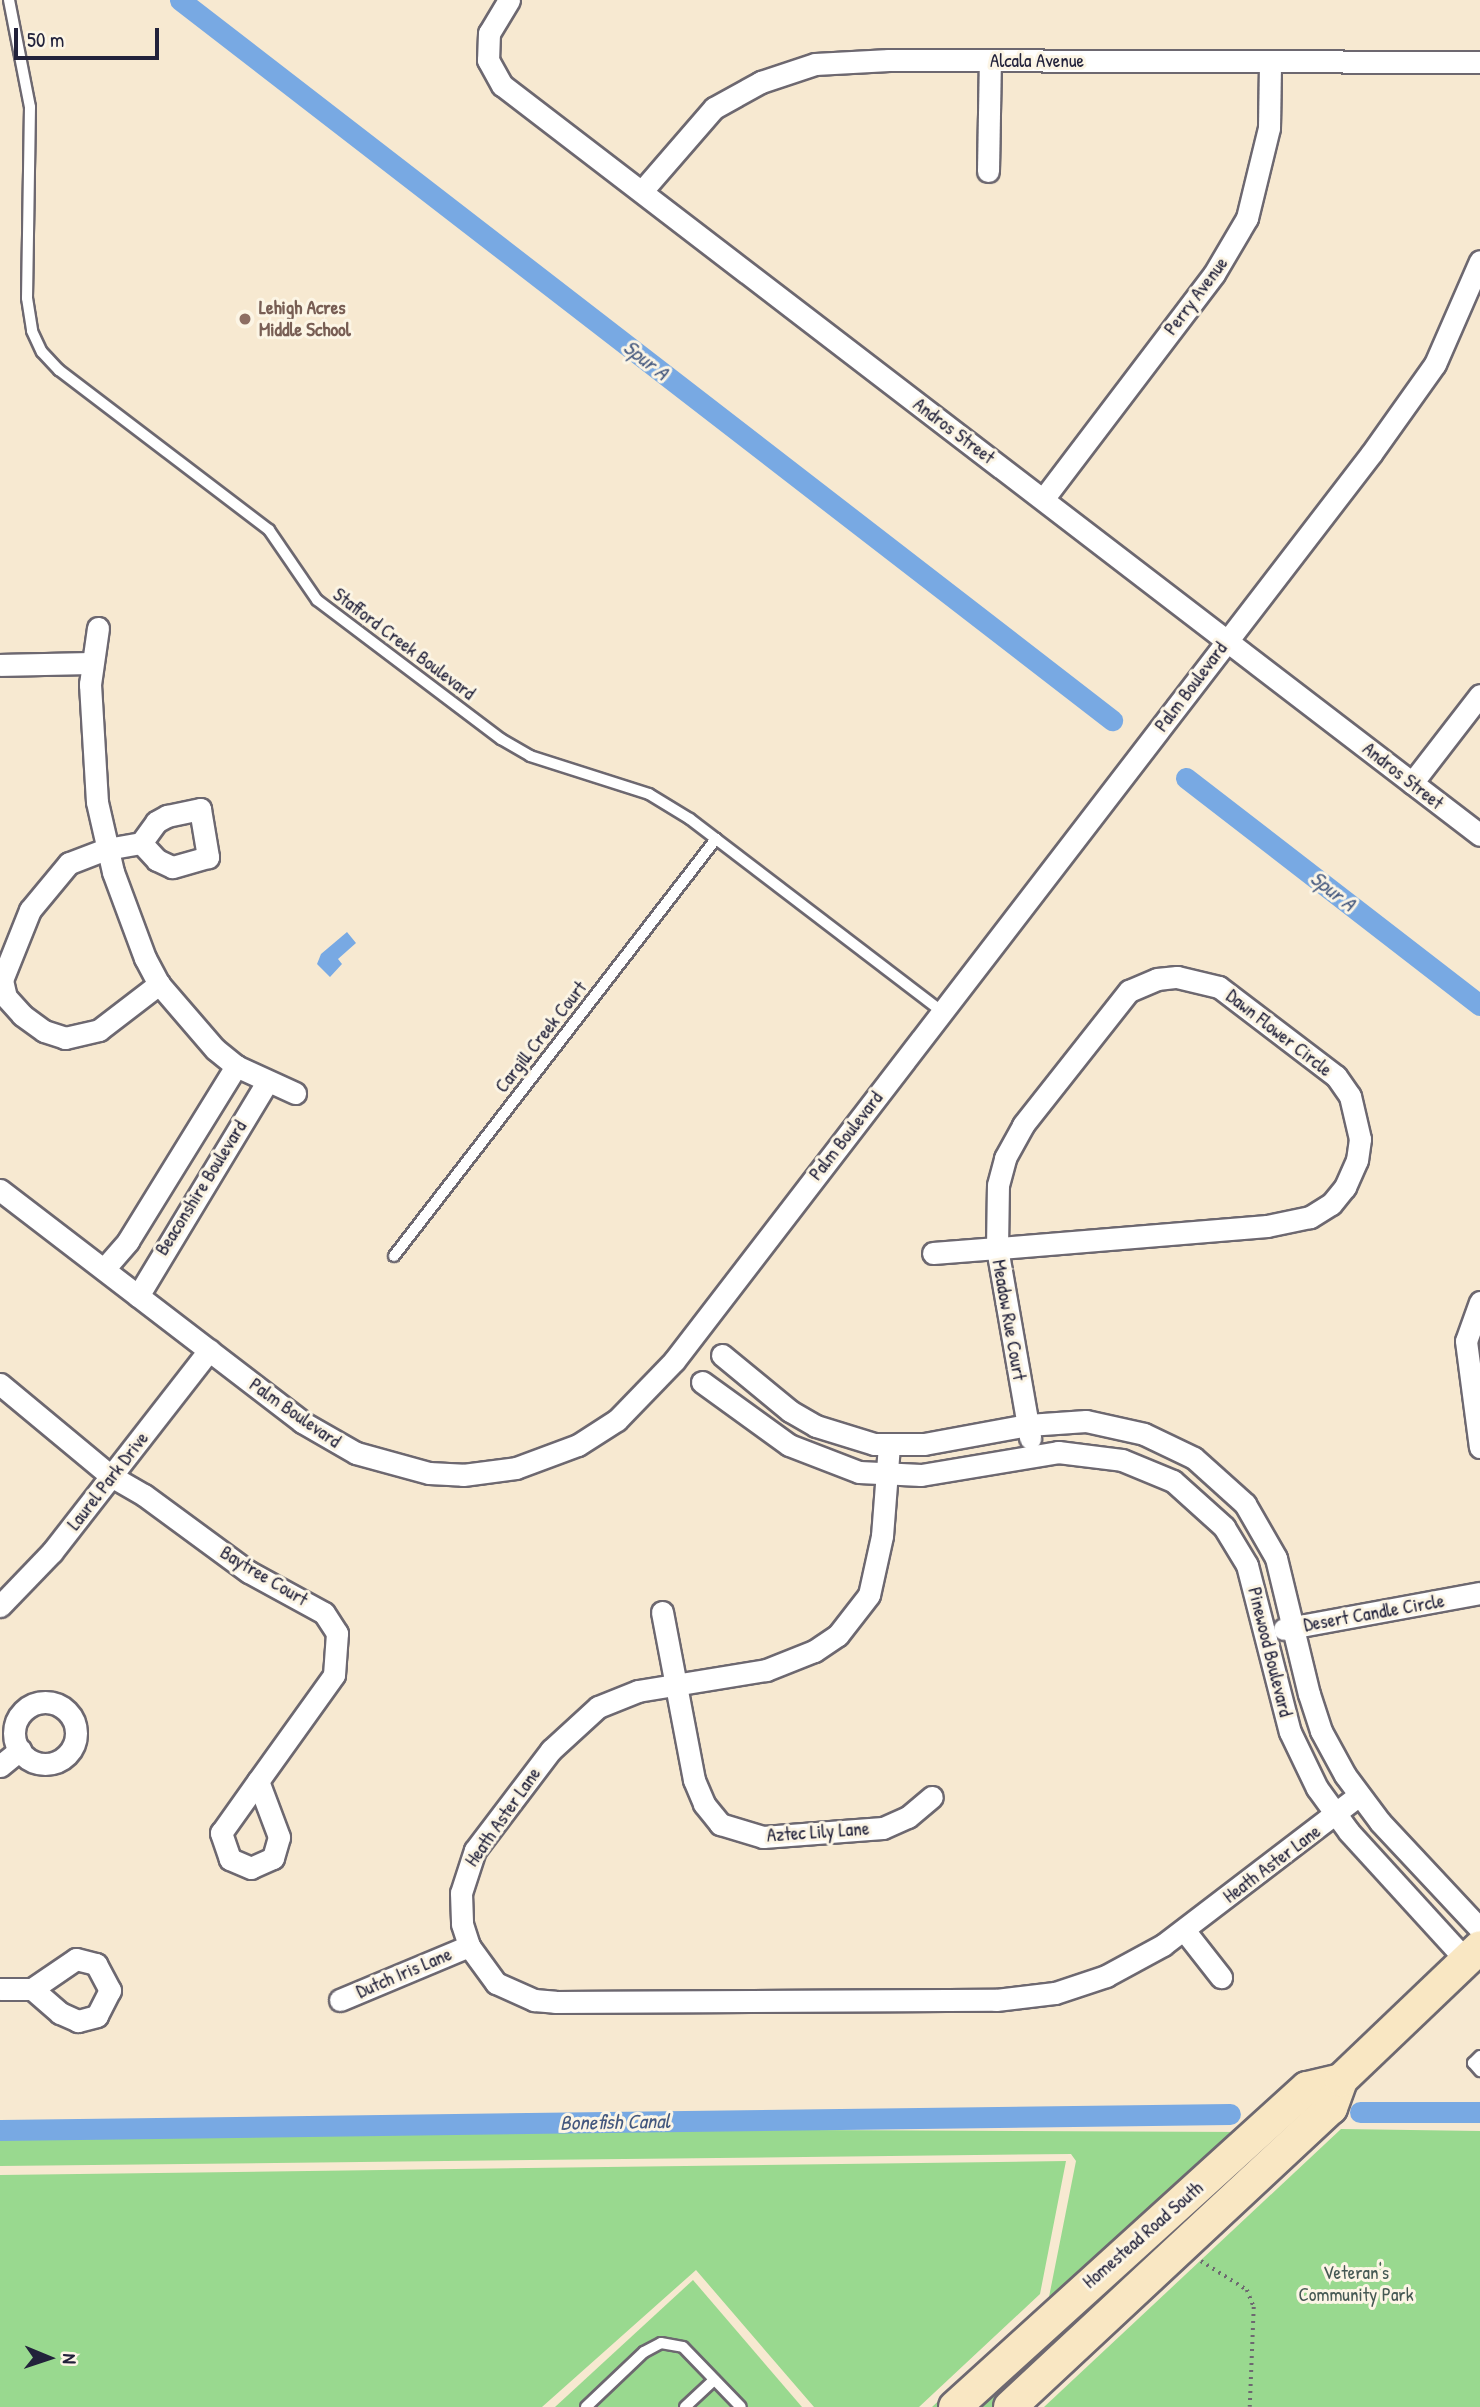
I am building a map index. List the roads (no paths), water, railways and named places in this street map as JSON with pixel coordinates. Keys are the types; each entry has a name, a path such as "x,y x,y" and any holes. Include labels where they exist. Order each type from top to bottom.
{"main road":[{"name":"Homestead Road South","path":"1010,2407 1331,2108 1341,2080 1476,1948"},
{"name":"Homestead Road South","path":"955,2407 1307,2088 1341,2080"}],"street":[{"name":"Andros Street","path":"509,0 489,33 488,60 502,85 1480,835"},
{"name":"Alcala Avenue","path":"642,191 714,108 733,95 790,71 841,61 1480,62"},
{"path":"988,171 990,61"},
{"name":"Perry Avenue","path":"1044,498 1214,274 1247,218 1267,139 1270,62"},
{"name":"Palm Boulevard","path":"0,1190 302,1422 335,1443 379,1462 429,1473 492,1473 537,1462 578,1445 617,1420 674,1362 1414,397 1450,336 1478,274"},
{"path":"98,628 92,663 91,746 106,849 131,922 159,984 194,1029 236,1066 295,1093"},
{"path":"0,665 92,663"},
{"path":"1412,783 1480,695"},
{"path":"141,843 106,849 69,863 30,909 2,979 6,997 44,1031 65,1038 99,1030 159,984"},
{"name":"Dawn Flower Circle","path":"1157,979 1200,979 1219,987 1320,1062 1350,1096 1358,1118 1357,1160 1331,1204 1310,1217 1267,1226 997,1248 998,1185 1005,1158 1023,1125 1106,1015 1129,991 1157,979"},
{"name":"Beaconshire Boulevard","path":"104,1269 128,1241 236,1066"},
{"name":"Beaconshire Boulevard","path":"138,1296 267,1082"},
{"name":"Meadow Rue Court","path":"933,1253 997,1248 1032,1455"},
{"path":"1480,1303 1466,1341 1480,1447"},
{"name":"Laurel Park Drive","path":"0,1606 35,1573 209,1350"},
{"name":"Pinewood Boulevard","path":"722,1355 769,1395 816,1426 889,1445 924,1444 1064,1421 1109,1425 1144,1434 1194,1458 1223,1481 1259,1525 1280,1569 1296,1628 1309,1694 1321,1731 1359,1795 1476,1948"},
{"name":"Pinewood Boulevard","path":"702,1382 751,1419 813,1458 887,1476 921,1475 1032,1455 1101,1455 1173,1481 1200,1502 1236,1546 1247,1565 1268,1630 1290,1732 1336,1815 1476,1948"},
{"name":"Baytree Court","path":"0,1384 111,1476 144,1495 249,1572 304,1599 324,1613 337,1633 334,1675 258,1781"},
{"path":"751,1419 769,1395"},
{"name":"Heath Aster Lane","path":"889,1445 882,1536 869,1595 838,1634 814,1651 766,1670 638,1691 598,1707 551,1750 465,1870 460,1893 469,1946 496,1983 534,2000 996,2000 1055,1993 1107,1976 1184,1930 1359,1795"},
{"name":"Desert Candle Circle","path":"1268,1630 1296,1628 1480,1593"},
{"name":"Aztec Lily Lane","path":"662,1612 688,1758 704,1804 720,1824 741,1834 789,1837 883,1828 908,1817 932,1797"},
{"path":"0,1766 20,1750"},
{"path":"1184,1930 1221,1977"},
{"name":"Dutch Iris Lane","path":"340,2000 469,1946"},
{"path":"0,1989 32,1989"}],"lane":[{"name":"Stafford Creek Boulevard","path":"9,0 30,107 27,298 42,352 59,370 269,530 317,600 501,739 530,755 649,794 716,839 942,1012"},
{"name":"Cargill Creek Court","path":"394,1256 716,839"},
{"path":"1480,2056 1473,2063 1480,2071"},
{"path":"586,2407 644,2352 661,2343 682,2347 741,2407"},
{"path":"685,2407 715,2379"}],"water":[{"path":"347,932 356,943 338,959 342,964 330,977 317,964 321,954"}],"waterway":[{"name":"Spur A","path":"180,0 1112,720"},
{"name":"Spur A","path":"1186,778 1480,1005"},
{"name":"Bonefish Canal","path":"1360,2112 1480,2112"},
{"name":"Bonefish Canal","path":"0,2130 1230,2114"}],"place":[{"name":"Lehigh Acres Middle School","path":"245,319"}],"park label":[{"name":"Veteran's Community Park","path":"1356,2284"}]}
